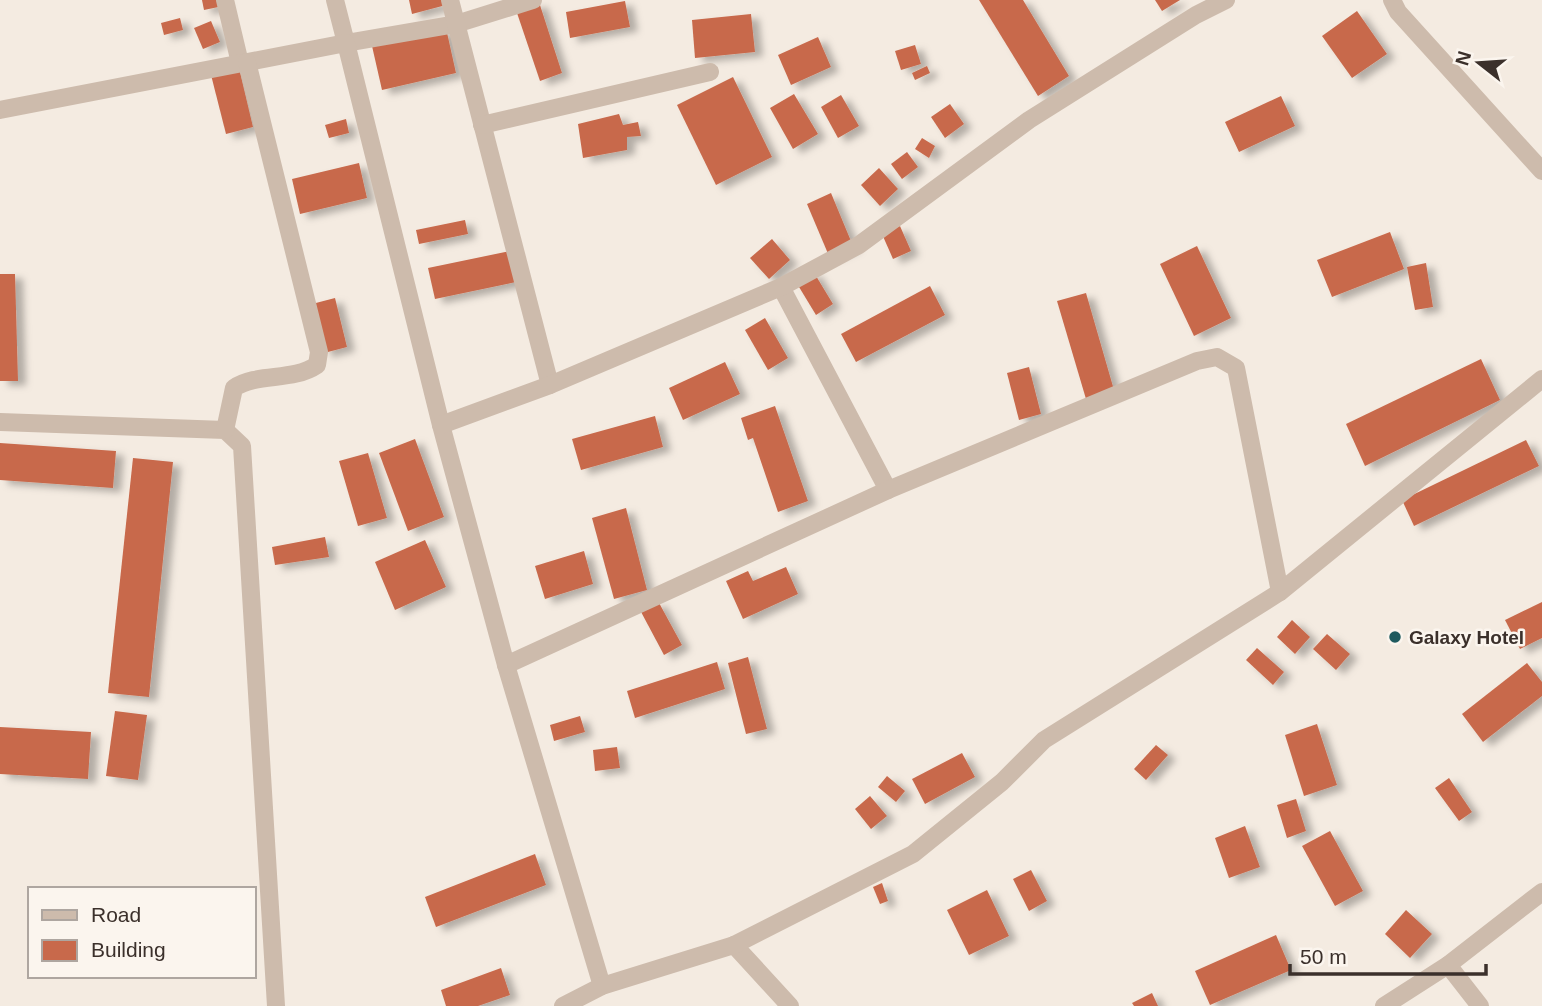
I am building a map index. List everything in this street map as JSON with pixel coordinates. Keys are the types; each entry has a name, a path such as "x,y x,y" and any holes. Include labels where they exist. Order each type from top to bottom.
{"street":[{"path":"225,0 319,352 317,365 305,373 244,381 233,388 225,429"},
{"path":"335,0 441,425 506,664 602,986"},
{"path":"450,0 550,385"},
{"path":"0,110 456,23 533,0"},
{"path":"441,425 550,385 780,288 859,245 1029,120 1196,15 1226,0"},
{"path":"1392,0 1398,12 1542,171"},
{"path":"482,125 710,72"},
{"path":"780,288 888,490"},
{"path":"506,664 888,490 1197,361 1217,357 1236,368 1280,592"},
{"path":"564,1006 602,986 734,945 913,854 1002,782 1044,740 1280,592 1542,379"},
{"path":"0,422 225,429 242,446 276,1006"},
{"path":"1384,1006 1448,965 1542,892"},
{"path":"734,945 790,1006"},
{"path":"1448,965 1480,1006"}],"building":[{"path":"202,0 222,0 223,6 204,10"},
{"path":"409,0 444,0 446,5 412,14"},
{"path":"979,0 1023,0 1069,76 1038,96"},
{"path":"1155,0 1180,0 1162,11"},
{"path":"625,1 630,27 570,38 566,12"},
{"path":"539,2 562,73 540,81 516,10"},
{"path":"1357,11 1387,54 1352,78 1322,36"},
{"path":"751,14 755,52 695,58 692,20"},
{"path":"180,18 183,30 164,35 161,23"},
{"path":"211,21 220,42 203,49 194,28"},
{"path":"446,28 456,73 382,90 372,46"},
{"path":"818,37 831,67 791,85 778,55"},
{"path":"915,45 921,64 901,70 895,51"},
{"path":"238,64 253,127 226,134 210,71"},
{"path":"927,66 930,73 915,80 912,73"},
{"path":"733,77 772,157 716,185 677,105"},
{"path":"794,94 818,134 793,149 770,108"},
{"path":"841,95 859,126 838,138 821,107"},
{"path":"1281,96 1295,126 1239,152 1225,122"},
{"path":"950,104 964,124 945,138 931,117"},
{"path":"619,114 623,125 638,122 641,136 627,137 627,150 583,158 578,124"},
{"path":"346,119 349,133 329,138 325,125"},
{"path":"922,138 935,146 929,158 915,149"},
{"path":"907,152 918,167 902,179 891,164"},
{"path":"359,163 367,198 300,214 292,179"},
{"path":"879,168 898,189 880,206 861,185"},
{"path":"831,193 853,246 829,256 807,204"},
{"path":"465,220 468,234 419,244 416,230"},
{"path":"900,226 911,251 893,259 882,234"},
{"path":"1390,232 1404,269 1332,297 1317,260"},
{"path":"772,239 790,260 769,279 750,258"},
{"path":"1197,246 1231,318 1194,336 1160,264"},
{"path":"510,251 516,282 435,299 428,268"},
{"path":"1426,263 1433,307 1415,310 1407,267"},
{"path":"813,271 833,304 816,315 796,282"},
{"path":"0,274 15,274 18,381 0,381"},
{"path":"930,286 945,315 856,362 841,334"},
{"path":"1086,293 1114,390 1086,399 1057,301"},
{"path":"335,298 347,347 324,353 312,304"},
{"path":"765,318 788,358 768,370 745,330"},
{"path":"1481,359 1500,400 1365,466 1346,424"},
{"path":"725,362 740,394 683,420 669,388"},
{"path":"1029,367 1041,414 1019,420 1007,373"},
{"path":"775,406 808,501 778,512 753,438 748,440 741,418"},
{"path":"655,416 663,447 581,470 572,439"},
{"path":"415,439 444,517 408,531 379,453"},
{"path":"1526,440 1539,466 1414,526 1402,500"},
{"path":"0,443 116,451 113,488 0,480"},
{"path":"368,453 387,518 358,526 339,461"},
{"path":"133,458 173,462 149,697 108,693"},
{"path":"626,508 647,590 614,599 592,518"},
{"path":"325,537 329,557 275,565 272,547"},
{"path":"425,540 446,587 395,610 375,562"},
{"path":"584,551 593,584 545,599 535,566"},
{"path":"786,567 798,594 743,619 726,581 748,571 753,581"},
{"path":"658,601 682,645 664,655 640,610"},
{"path":"1542,602 1542,638 1520,649 1505,620"},
{"path":"1292,620 1310,637 1295,654 1277,637"},
{"path":"1327,634 1350,654 1336,670 1313,649"},
{"path":"1257,648 1284,672 1273,685 1246,660"},
{"path":"748,657 767,729 746,734 728,663"},
{"path":"717,662 725,689 635,718 627,691"},
{"path":"1527,663 1542,682 1542,696 1483,742 1462,714"},
{"path":"115,711 147,715 138,780 106,776"},
{"path":"580,716 585,732 554,741 550,725"},
{"path":"1317,724 1337,785 1304,796 1285,735"},
{"path":"0,727 91,732 88,779 0,774"},
{"path":"1156,745 1168,755 1146,780 1134,769"},
{"path":"617,747 620,768 595,771 593,750"},
{"path":"962,753 975,777 925,804 912,779"},
{"path":"887,776 905,791 896,802 878,787"},
{"path":"1449,778 1472,812 1459,821 1435,788"},
{"path":"870,796 887,816 871,829 855,809"},
{"path":"1296,799 1306,831 1287,838 1277,805"},
{"path":"1245,826 1260,867 1229,878 1215,838"},
{"path":"1330,831 1363,891 1335,906 1302,846"},
{"path":"535,854 546,885 436,927 425,897"},
{"path":"1031,870 1047,901 1029,911 1013,879"},
{"path":"882,883 888,901 880,904 873,887"},
{"path":"987,890 1009,936 969,955 947,910"},
{"path":"1406,910 1432,934 1410,958 1385,934"},
{"path":"1276,935 1291,970 1210,1005 1195,971"},
{"path":"501,968 510,995 478,1006 446,1006 441,990"},
{"path":"1152,993 1158,1006 1134,1006 1132,1003"}],"place":[{"name":"Galaxy Hotel","path":"1395,637"}]}
